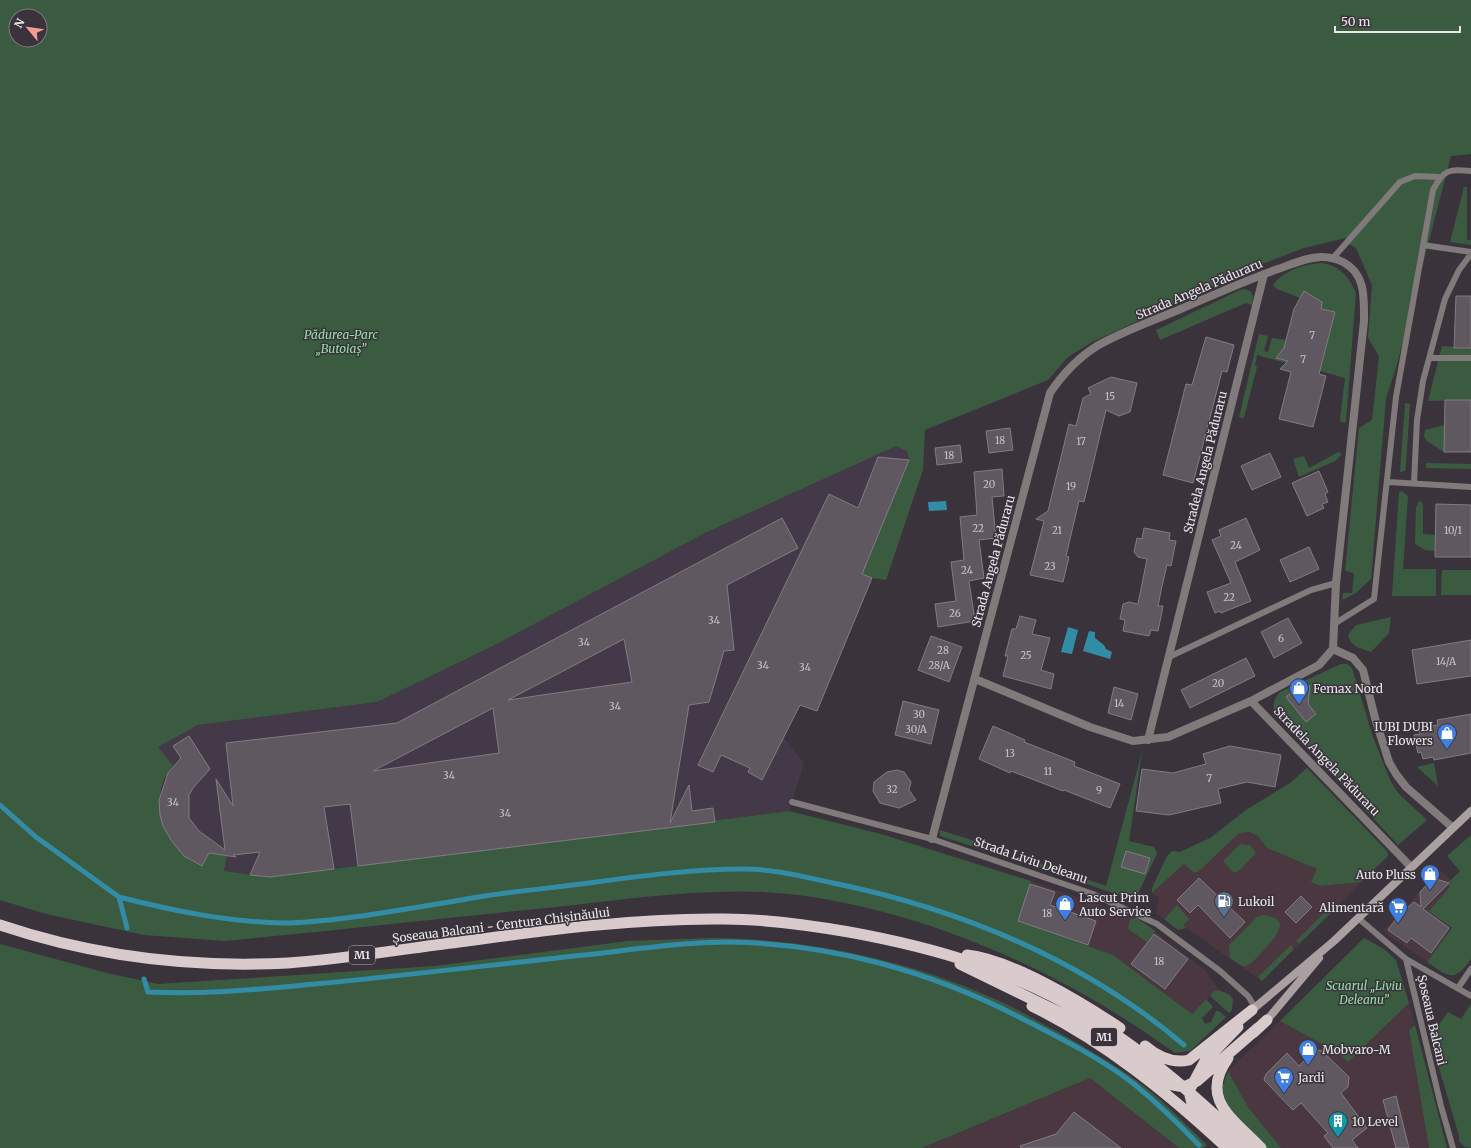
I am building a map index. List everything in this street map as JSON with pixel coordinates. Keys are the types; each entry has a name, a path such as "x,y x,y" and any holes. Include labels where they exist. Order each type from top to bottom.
{"highway":[{"name":"Șoseaua Balcani - Centura Chișinăului","path":"0,924 67,944 125,955 177,962 231,964 338,959 503,936 676,919 728,918 823,928 895,941 934,951 976,980 1061,1020 1122,1060 1157,1086 1226,1148"},
{"name":"M1","path":"934,951 984,957 1033,978 1099,1014 1150,1050 1171,1061 1179,1062 1189,1060 1254,1008"},
{"name":"M1","path":"934,951 1087,1026 1168,1084 1189,1087 1251,1148"},
{"path":"1238,1148 1192,1104 1189,1087 1205,1061 1228,1039 1254,1008"},
{"path":"1261,1148 1223,1108 1216,1090 1221,1068 1228,1057 1267,1020"},
{"path":"1189,1087 1208,1072 1236,1045 1258,1028"}],"main road":[{"path":"1254,1008 1334,941 1471,810"},
{"path":"1267,1020 1334,941"}],"street":[{"name":"Strada Angela Păduraru","path":"932,838 1050,393 1059,379 1080,358 1097,346 1264,274 1310,259 1322,257 1333,258"},
{"path":"975,679 1117,737 1133,741 1148,740 1168,737 1251,701 1319,665 1333,649 1336,583 1364,321 1364,294 1361,280 1356,273 1343,262 1333,258"},
{"name":"Stradela Angela Păduraru","path":"1148,740 1264,274"},
{"path":"1333,649 1353,658 1363,670 1375,718 1389,762 1396,774 1406,787 1452,828"},
{"name":"Stradela Angela Păduraru","path":"1251,701 1348,799 1411,867"}],"lane":[{"path":"1334,624 1374,599 1396,398 1433,190 1439,177 1447,171 1458,169 1471,171"},
{"path":"1333,258 1400,182 1415,176 1439,177"},
{"path":"1414,483 1417,420 1423,381 1445,299 1459,270 1471,253 1423,245"},
{"path":"1430,358 1471,358"},
{"path":"1388,482 1471,487"},
{"path":"1169,657 1312,590 1336,583"},
{"name":"Strada Liviu Deleanu","path":"792,802 932,838 1093,894 1135,912 1157,924 1220,971 1238,986 1254,1008"},
{"path":"1358,918 1406,959 1471,996"},
{"name":"Șoseaua Balcani","path":"1406,959 1441,1106 1453,1148"},
{"path":"1458,988 1471,969"}],"shaded area":[{"path":"896,445 907,451 909,460 862,574 853,570 783,737 804,763 789,811 270,877 224,871 227,856 203,866 184,856 171,840 163,826 160,815 159,800 168,773 158,747 198,725 377,702 493,646 705,533"},
{"path":"1244,831 1258,836 1267,848 1318,869 1312,882 1320,886 1361,882 1262,981 1186,928 1178,930 1156,913 1159,898 1152,893 1184,864 1193,872 1239,833"},
{"path":"1440,870 1451,880 1448,884 1450,887 1452,928 1427,962 1388,935 1384,930"},
{"path":"1031,881 1137,918 1205,970 1219,990 1214,991 1192,1014 1113,955 1018,921"},
{"path":"1409,1003 1415,1025 1409,1030 1429,1148 1281,1148 1248,1107 1228,1071 1280,1021 1340,1054 1348,1062"},
{"path":"1090,1078 1179,1148 922,1148"}],"green space":[{"name":"Pădurea-Parc „Butoiaș”","path":"0,0 1471,0 1471,154 1451,156 1396,368 1386,398 1371,579 1356,593 1342,600 1343,593 1352,593 1354,573 1345,571 1359,428 1372,420 1379,356 1368,338 1372,285 1356,248 1345,242 1346,238 1304,248 1262,264 1092,342 1068,357 1048,380 925,430 923,470 886,580 872,578 862,574 909,460 907,451 896,446 705,533 493,646 377,702 198,725 158,747 173,766 161,788 160,812 169,835 176,846 186,857 202,866 209,853 227,856 224,871 270,877 789,811 881,834 1031,881 1018,921 1113,955 1192,1014 1206,999 1213,1007 1202,1018 1205,1024 1211,1022 1216,1011 1219,1011 1226,1017 1190,1051 1175,1053 1133,1024 1089,997 996,951 948,932 900,916 850,904 799,895 738,891 678,894 225,941 144,935 46,914 0,900"},
{"path":"1464,187 1467,187 1467,240 1471,240 1471,245 1450,242"},
{"path":"1321,263 1334,266 1339,269 1347,277 1356,293 1346,422 1341,422 1340,419 1345,378 1320,371 1335,312 1321,309 1322,302 1304,291 1300,298 1277,289 1273,285 1282,276 1294,269"},
{"path":"1246,289 1251,292 1253,297 1252,305 1246,303 1160,340 1156,330 1240,290"},
{"path":"1259,334 1268,336 1264,351 1268,352 1272,338 1286,340 1284,348 1277,358 1287,361 1286,363 1257,355 1255,366 1257,367 1244,418 1241,418 1239,417"},
{"path":"1442,346 1471,348 1471,400 1428,401"},
{"path":"1405,403 1410,404 1406,464 1405,471 1400,472"},
{"path":"1444,425 1444,452 1427,441 1424,437 1425,430"},
{"path":"1338,452 1342,454 1335,461 1299,477 1293,459 1304,456 1309,468"},
{"path":"1426,463 1471,464 1471,469 1426,468"},
{"path":"1402,491 1408,496 1403,569 1436,569 1436,596 1392,596 1399,492"},
{"path":"1419,501 1422,502 1423,506 1423,534 1436,535 1435,551 1425,550 1415,544 1416,508"},
{"path":"1442,570 1471,570 1471,595 1441,595"},
{"path":"1391,617 1389,633 1371,652 1354,645 1349,639 1348,635 1356,625"},
{"path":"1341,664 1347,664 1352,668 1373,737 1390,780 1398,793 1427,820 1398,845 1274,711 1274,701 1280,692"},
{"path":"1142,752 1129,841 1154,847 1157,854 1136,898 1129,898 1104,890 1021,861 1020,856 1106,886"},
{"path":"1434,763 1438,786 1417,767"},
{"path":"1307,768 1387,851 1388,856 1361,882 1320,886 1311,882 1317,869 1267,848 1258,836 1249,832 1239,833 1198,872 1193,872 1184,864 1152,893 1152,888 1167,856 1172,851 1180,852 1210,838 1246,810 1290,783"},
{"path":"940,830 1010,852 1004,856 940,836"},
{"path":"1471,835 1471,959 1460,972 1451,975 1446,974 1427,962 1452,928 1429,911 1450,887 1447,884 1460,871 1447,856"},
{"path":"1240,844 1250,845 1255,851 1255,854 1240,870 1234,873 1223,861"},
{"path":"1177,905 1189,919 1183,925 1186,928 1178,930 1164,919"},
{"path":"1328,909 1334,910 1299,944 1296,941"},
{"path":"1262,915 1278,920 1280,925 1279,930 1271,942 1253,961 1248,965 1242,966 1230,958 1229,945 1257,917"},
{"path":"1137,918 1155,931 1147,942 1128,929 1130,919"},
{"path":"712,938 750,939 827,948 902,965 975,990 1022,1012 1120,1069 1158,1097 1207,1145 1203,1148 1179,1148 1090,1078 922,1148 0,1148 0,944 107,973 158,984 435,966 628,941"},
{"name":"Scuarul „Liviu Deleanu”","path":"1364,938 1384,949 1396,960 1409,1003 1348,1062 1340,1054 1280,1021"},
{"path":"1291,945 1294,949 1262,981 1259,978 1260,975"},
{"path":"1219,990 1230,995 1233,999 1232,1010 1229,1013 1210,996 1214,991"},
{"path":"1471,1004 1471,1148 1465,1147 1459,1141 1459,1136 1430,1037 1448,1012 1461,1019"},
{"path":"1415,1025 1447,1148 1429,1148 1409,1030"},
{"path":"1228,1071 1248,1107 1281,1148 1266,1148 1227,1106 1222,1088"}],"water":[{"path":"946,501 947,510 929,511 928,502"},
{"path":"1068,627 1078,630 1072,654 1061,652"},
{"path":"1089,631 1095,632 1095,638 1104,645 1106,649 1112,652 1110,659 1083,651"}],"building":[{"path":"1304,291 1322,302 1321,309 1335,312 1319,374 1326,376 1313,427 1279,419 1291,372 1280,369 1288,361 1276,358 1284,348 1294,309"},
{"path":"1456,296 1471,296 1471,348 1454,348"},
{"path":"1206,337 1234,345 1227,372 1222,371 1193,483 1163,475 1186,384 1192,385"},
{"path":"1111,377 1137,383 1130,412 1119,416 1106,410 1084,502 1079,501 1066,556 1069,557 1063,582 1030,575 1044,521 1036,519 1048,511 1069,424 1076,426 1083,398 1091,394 1088,388"},
{"path":"1445,400 1471,400 1471,452 1444,452"},
{"path":"1010,428 1013,450 989,453 986,431"},
{"path":"960,445 962,462 937,465 935,448"},
{"path":"1270,453 1281,477 1252,490 1241,466"},
{"path":"878,457 909,460 862,574 872,578 817,711 800,705 762,780 748,772 750,768 721,755 713,772 698,765 829,494 858,508"},
{"path":"1002,469 1004,496 992,497 996,538 979,540 984,578 969,581 975,621 938,627 935,604 956,601 951,562 964,560 960,517 977,515 974,472"},
{"path":"1319,471 1328,492 1325,494 1328,502 1322,504 1324,508 1307,516 1292,483"},
{"path":"1436,504 1471,505 1471,557 1435,557"},
{"path":"782,518 798,548 727,585 734,650 724,651 709,702 689,705 670,823 689,785 692,811 713,808 715,822 358,866 350,804 324,807 334,869 270,877 250,875 260,852 233,855 236,857 209,853 202,866 184,856 171,840 163,826 160,815 159,800 168,773 181,758 173,746 189,736 210,769 193,788 189,795 189,818 199,831 225,850 216,779 233,806 226,743 397,723","holes":["624,639 632,682 508,700","493,708 499,753 373,771"]},
{"path":"1246,518 1260,550 1235,562 1251,601 1221,613 1220,611 1215,613 1207,592 1231,583 1212,540 1221,536 1219,530"},
{"path":"1144,528 1170,533 1169,540 1176,541 1171,566 1167,565 1158,606 1163,606 1158,631 1151,630 1149,636 1123,631 1125,620 1120,619 1123,604 1129,602 1138,604 1147,559 1138,557 1134,552 1137,538 1142,539"},
{"path":"1309,547 1319,569 1290,582 1280,560"},
{"path":"1020,616 1036,620 1032,634 1050,638 1041,670 1054,674 1051,689 1003,676 1008,656 1005,656 1012,629 1016,629"},
{"path":"1288,618 1302,643 1274,658 1261,632"},
{"path":"931,636 962,647 949,682 918,670"},
{"path":"1471,640 1471,676 1417,684 1412,650"},
{"path":"1246,658 1255,676 1190,708 1181,690"},
{"path":"1310,685 1308,704 1316,714 1306,722 1286,697 1297,688 1301,692"},
{"path":"1114,687 1138,694 1131,720 1108,713"},
{"path":"903,701 939,710 931,744 895,735"},
{"path":"1471,714 1471,753 1434,760 1433,757 1423,759 1421,752 1418,753 1414,735 1420,734 1419,728 1438,725 1437,720"},
{"path":"993,726 1025,740 1024,742 1075,762 1074,766 1120,784 1110,808 1011,771 1010,773 979,759"},
{"path":"1230,746 1281,755 1275,787 1247,782 1218,789 1221,803 1169,815 1136,811 1142,769 1173,773 1206,764 1203,754"},
{"path":"897,770 904,772 911,782 909,790 916,800 899,808 880,803 873,791 874,782 887,772"},
{"path":"1126,851 1150,858 1145,874 1121,867"},
{"path":"1199,878 1245,922 1230,938 1198,905 1190,913 1177,900"},
{"path":"1433,878 1449,883 1423,909 1449,928 1431,953 1411,938 1407,943 1388,930 1399,915 1414,902 1421,907 1420,892"},
{"path":"1030,884 1055,892 1050,905 1096,921 1088,945 1018,921"},
{"path":"1301,896 1312,907 1296,923 1285,912"},
{"path":"1154,934 1188,959 1165,989 1131,964"},
{"path":"1314,1051 1322,1051 1349,1077 1348,1087 1341,1093 1367,1128 1352,1140 1358,1148 1333,1148 1324,1136 1328,1133 1301,1103 1293,1110 1264,1080 1266,1074 1287,1053 1299,1066"},
{"path":"1396,1096 1409,1148 1396,1148 1383,1100"},
{"path":"1074,1112 1121,1148 1021,1148 1020,1146 1056,1134"}],"waterway":[{"path":"0,805 36,837 119,897 127,928"},
{"path":"119,897 201,915 263,922 294,923 362,916 492,895 666,873 744,869 778,872 880,894 927,907 974,923 1019,942 1062,963 1105,987 1184,1045"},
{"path":"144,979 148,992 190,993 253,990 682,944 730,942 805,948 842,954 915,974 950,986 1019,1017 1078,1048 1121,1074 1176,1121 1199,1145"}],"place":[{"name":"Femax Nord","path":"1299,705"},
{"name":"IUBI DUBI Flowers","path":"1447,750"},
{"name":"Auto Pluss","path":"1430,891"},
{"name":"Lukoil","path":"1224,918"},
{"name":"Lascut Prim Auto Service","path":"1065,921"},
{"name":"Alimentară","path":"1398,924"},
{"name":"Mobvaro-M","path":"1308,1066"},
{"name":"Jardi","path":"1284,1094"},
{"name":"10 Level","path":"1338,1138"}]}
